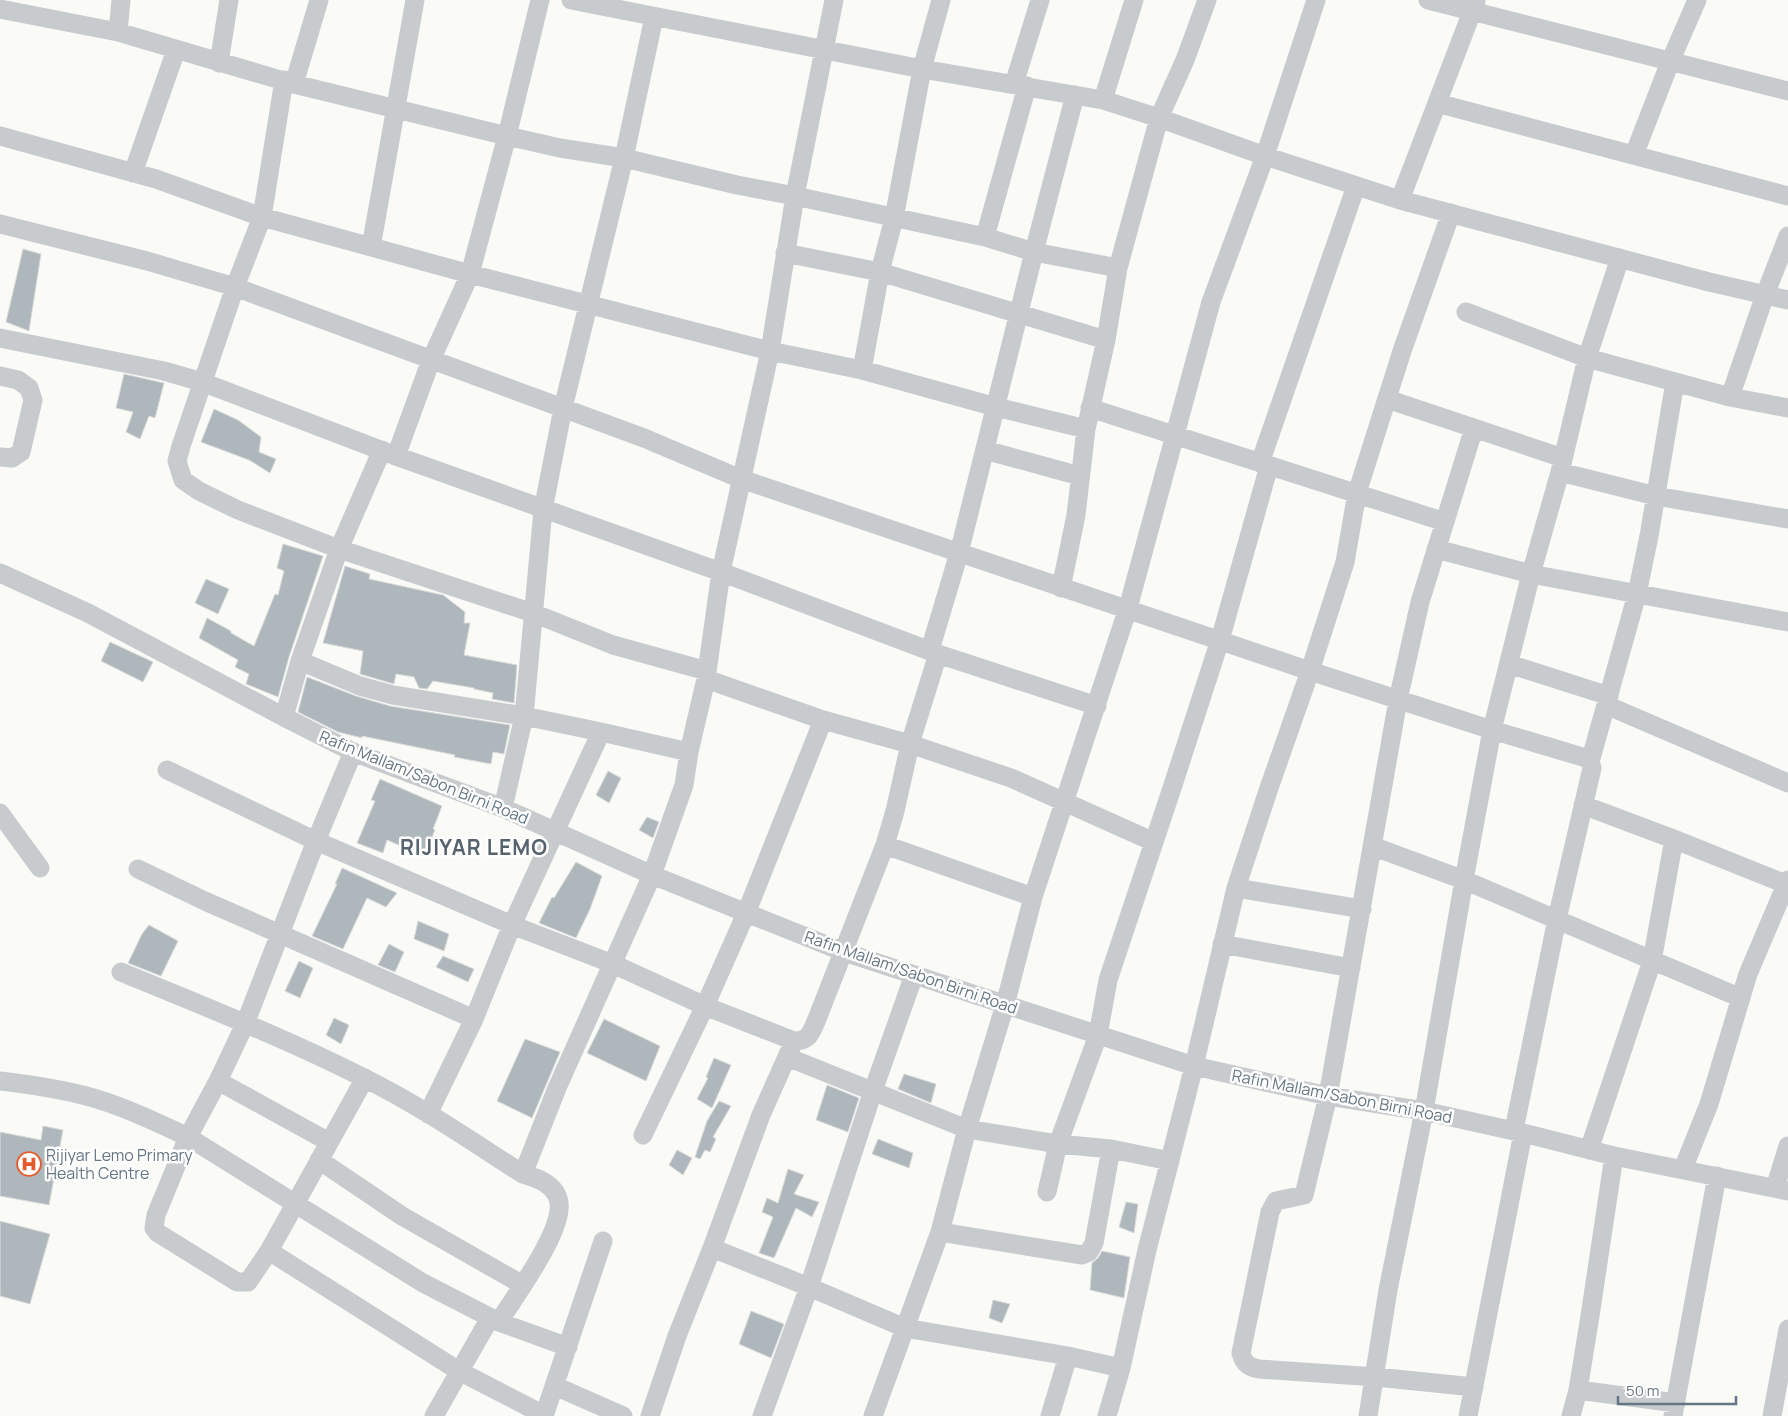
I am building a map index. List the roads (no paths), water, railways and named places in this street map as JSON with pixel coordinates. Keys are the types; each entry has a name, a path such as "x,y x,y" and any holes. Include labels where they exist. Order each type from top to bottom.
{"street":[{"path":"118,32 121,0"},
{"path":"219,63 229,0"},
{"path":"319,0 289,82 262,217 235,287 181,446 177,461 183,480 199,491 238,510 339,550 533,613 621,648 707,675 823,720 910,744 1011,778 1154,842"},
{"path":"371,247 415,0"},
{"path":"284,717 300,661 339,550 389,453 470,274 507,136 540,0"},
{"path":"571,0 649,11 922,69 1103,100 1400,200 1709,282 1788,300"},
{"path":"523,1174 557,1088 652,875 684,785 689,752 707,675 721,572 770,352 795,196 834,0"},
{"path":"862,370 880,272 894,218 922,69 941,0"},
{"path":"985,237 1040,0"},
{"path":"1103,100 1134,0"},
{"path":"1061,588 1076,515 1086,428 1106,340 1118,268 1159,118 1185,60 1208,0"},
{"path":"877,1415 905,1328 940,1232 967,1129 1005,1005 1033,897 1128,608 1210,302 1266,156 1316,0"},
{"path":"1428,0 1474,6 1670,62 1788,91"},
{"path":"1634,155 1670,62 1697,0"},
{"path":"1400,200 1474,6"},
{"path":"0,9 118,32 289,82 507,136 560,148 624,158 737,185 985,237 1034,252 1118,268"},
{"path":"503,808 524,716 543,510 563,408 590,304 624,158 649,11"},
{"path":"133,173 176,50"},
{"path":"650,1416 677,1336 761,1115 790,1049 810,1035 885,845 1075,95"},
{"path":"1437,103 1788,196"},
{"path":"0,136 156,179 262,217 470,274 770,352 862,370 1086,428"},
{"path":"1047,1192 1058,1144 1098,1035 1108,980 1220,640 1265,465 1356,186"},
{"path":"1107,1416 1121,1368 1147,1250 1194,1066 1236,888 1345,562 1357,493 1451,213"},
{"path":"0,224 147,261 235,287 644,438 741,479 1061,588 1128,608 1310,671 1492,730 1586,758 1592,768 1557,919 1468,1416"},
{"path":"1730,397 1765,295 1788,236"},
{"path":"785,252 880,272 1106,340"},
{"path":"1368,1416 1376,1377 1388,1290 1424,1110 1492,730 1587,358 1620,258"},
{"path":"1466,312 1587,358 1730,397 1788,408"},
{"path":"0,338 164,371 202,382 543,510 721,572 934,652 1097,706"},
{"path":"0,376 18,380 29,388 33,400 22,452 12,458 0,457"},
{"path":"1590,762 1637,594 1675,382"},
{"path":"1387,399 1474,428 1561,465 1656,496 1788,519"},
{"path":"1090,408 1445,522"},
{"path":"1474,428 1420,602 1398,700 1328,1096 1304,1195 1276,1201 1270,1212 1241,1353 1246,1364 1259,1369 1376,1377 1474,1387"},
{"path":"985,450 1080,476"},
{"path":"1436,549 1531,574 1788,622"},
{"name":"Rafin Mallam/Sabon Birni Road","path":"0,573 88,613 353,752 503,808 652,875 844,952 1194,1066 1328,1096 1424,1110 1518,1131 1614,1156 1781,1189"},
{"path":"300,661 360,686 393,694 524,716 689,752"},
{"path":"1509,664 1607,700 1788,783"},
{"path":"643,1135 705,1006 746,912 823,720"},
{"path":"428,1114 474,1019 512,925 601,732"},
{"path":"353,752 316,841 245,1024 188,1137 156,1215 154,1228 158,1233 237,1282 248,1282 269,1251 365,1078"},
{"path":"167,770 316,841 512,925 613,964 705,1006 873,1091 967,1129 1058,1144 1111,1149 1170,1161"},
{"path":"1583,805 1787,883 1748,974 1709,1104 1683,1169"},
{"path":"0,813 40,868"},
{"path":"1589,1150 1652,961 1672,850 1676,840"},
{"path":"885,845 1033,897"},
{"path":"1372,846 1464,880 1741,998"},
{"path":"138,870 474,1019"},
{"path":"1236,888 1362,909"},
{"path":"1222,944 1351,968"},
{"path":"121,972 245,1024 365,1078 428,1114 523,1174 539,1178 552,1188 559,1203 557,1223 542,1254 522,1285 494,1320 459,1371 434,1416"},
{"path":"762,1416 809,1286 873,1091 914,975"},
{"path":"218,1080 329,1142"},
{"path":"0,1081 35,1086 102,1101 154,1121 188,1137 423,1283 494,1320 568,1348"},
{"path":"1781,1189 1788,1146"},
{"path":"940,1232 1082,1255 1089,1252 1094,1243 1111,1149"},
{"path":"1571,1416 1578,1390 1614,1156"},
{"path":"319,1160 402,1216 522,1285"},
{"path":"1578,1390 1674,1410 1716,1176"},
{"path":"269,1251 459,1371 544,1416 603,1240"},
{"path":"712,1248 809,1286 905,1328 1068,1356 1121,1368"},
{"path":"1772,1416 1786,1353 1788,1329"},
{"path":"1050,1416 1068,1356"},
{"path":"555,1386 623,1416"}],"place":[{"name":"Rijiyar Lemo Primary Health Centre","path":"29,1164"}],"district":[{"name":"RIJIYAR LEMO","path":"474,848"}]}
